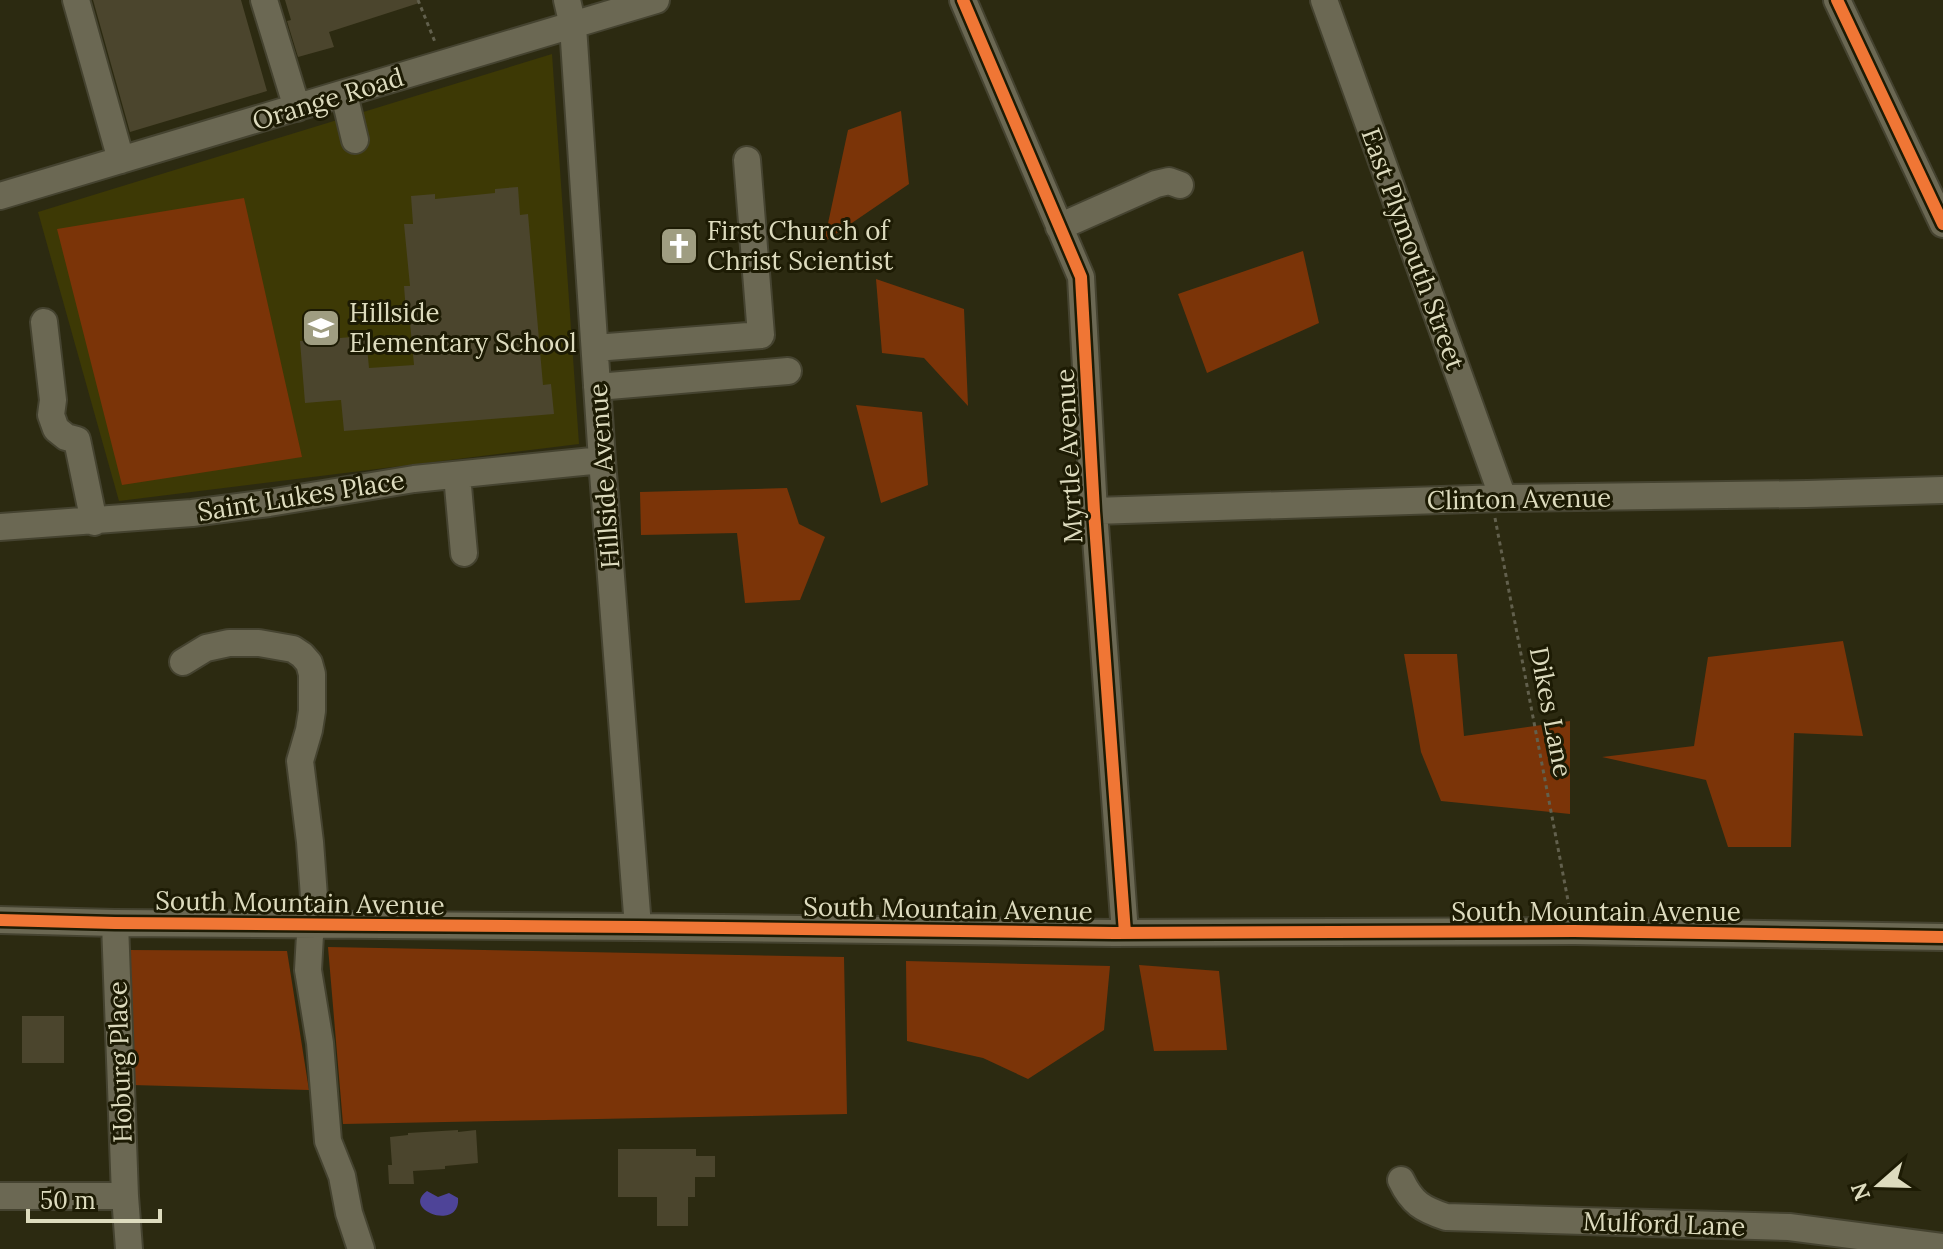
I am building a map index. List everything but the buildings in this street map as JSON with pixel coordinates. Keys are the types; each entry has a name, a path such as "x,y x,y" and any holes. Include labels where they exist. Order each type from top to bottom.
{"street":[{"path":"76,0 121,160"},
{"path":"264,0 297,108"},
{"name":"Hillside Avenue","path":"567,0 573,26 638,927"},
{"name":"Orange Road","path":"0,196 656,0"},
{"name":"Myrtle Avenue","path":"963,0 1081,277 1094,511 1125,933"},
{"name":"East Plymouth Street","path":"1324,0 1497,498"},
{"path":"1837,0 1943,224"},
{"path":"344,94 355,140"},
{"path":"595,348 761,335 747,160"},
{"path":"1059,227 1156,184 1169,181 1180,185"},
{"path":"44,322 53,400 51,415 56,429 66,437 77,440 94,522"},
{"path":"597,387 788,371"},
{"name":"Saint Lukes Place","path":"0,527 192,513 414,479 602,460"},
{"path":"457,475 464,553"},
{"name":"Clinton Avenue","path":"1094,511 1497,498 1943,490"},
{"path":"183,662 206,648 229,643 259,643 293,649 309,663 312,711 300,761 316,924 310,935 308,970 320,1043 328,1141 342,1176 349,1213 361,1249"},
{"name":"South Mountain Avenue","path":"0,920 1125,933 1574,931 1943,937"},
{"name":"Hoburg Place","path":"115,923 129,1249"},
{"name":"Mulford Lane","path":"1401,1180 1409,1195 1424,1209 1446,1217 1789,1227 1943,1247"},
{"path":"0,1196 125,1196"}],"path":[{"path":"418,0 443,65"}],"shaded area":[{"name":"Hillside Elementary School","path":"552,54 579,444 119,501 38,212"},
{"path":"901,111 909,184 824,242 848,130"},
{"path":"244,198 302,457 122,485 57,229"},
{"path":"1303,251 1319,323 1207,373 1178,294"},
{"path":"876,279 964,309 968,406 924,358 882,353"},
{"path":"856,405 922,412 928,485 881,503"},
{"path":"787,488 799,524 825,537 800,600 745,603 737,533 641,535 640,492"},
{"path":"1843,641 1863,736 1794,733 1791,847 1728,847 1706,780 1602,757 1694,746 1708,657"},
{"path":"1404,654 1457,654 1464,736 1570,721 1570,814 1441,801 1421,752"},
{"path":"328,947 844,957 847,1114 343,1124"},
{"path":"127,950 287,951 309,1090 132,1085"},
{"path":"906,961 1110,966 1104,1030 1028,1079 983,1058 907,1041"},
{"path":"1139,965 1219,971 1227,1050 1154,1051"},
{"path":"427,1191 438,1197 449,1193 458,1198 456,1208 451,1214 442,1216 426,1211 421,1205 421,1198"}],"cycle path":[{"path":"963,0 1081,277 1094,511 1125,933"},
{"path":"1837,0 1943,224"},
{"path":"0,920 1114,933 1574,931 1943,937"}],"place":[{"name":"First Church of Christ Scientist","path":"679,246"},
{"name":"Hillside Elementary School","path":"321,328"}]}
